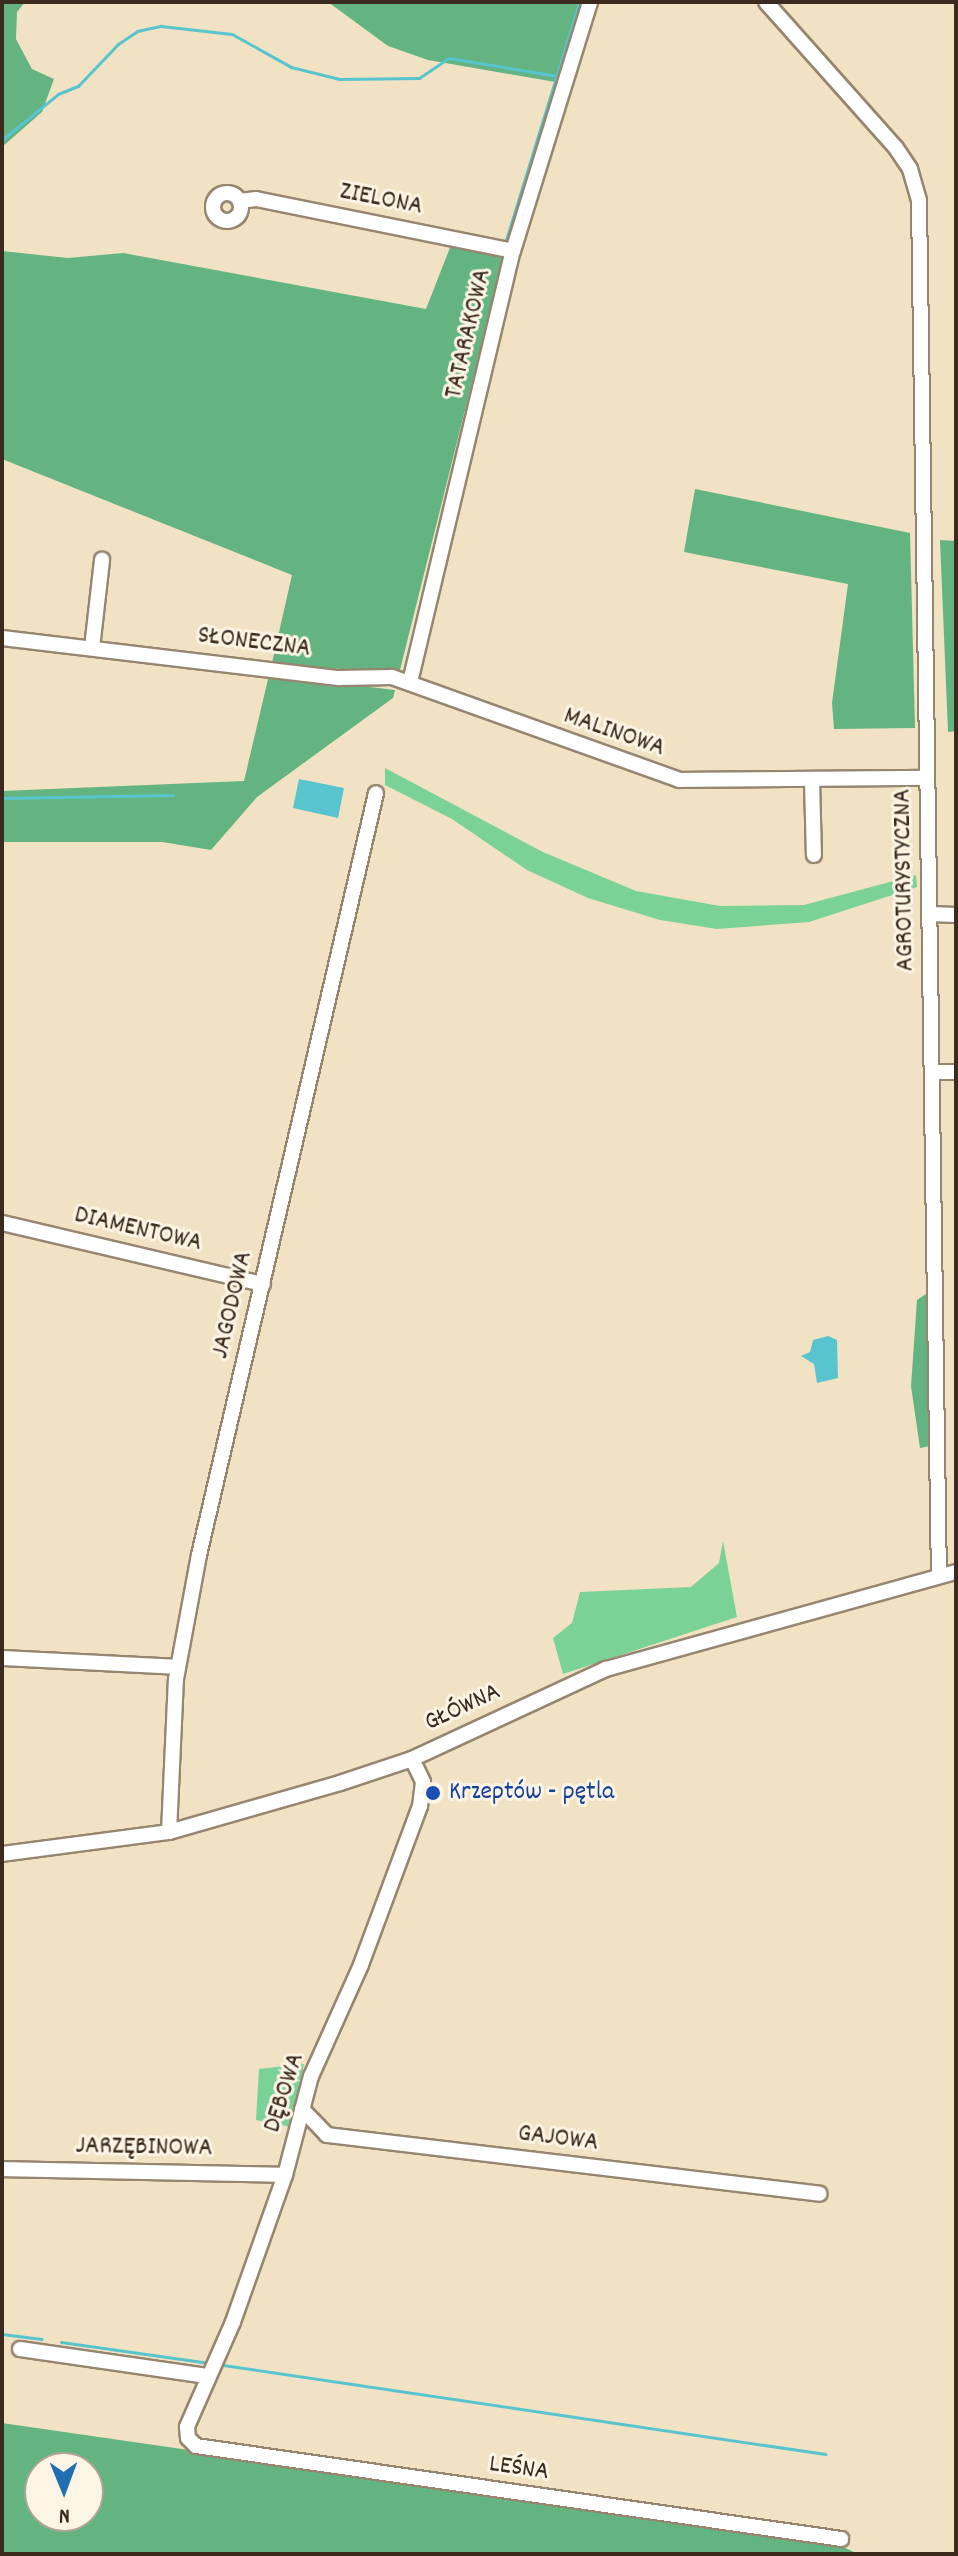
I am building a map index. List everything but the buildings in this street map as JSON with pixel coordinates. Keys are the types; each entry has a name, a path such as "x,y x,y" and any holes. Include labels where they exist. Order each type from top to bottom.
{"street":[{"name":"TATARAKOWA","path":"410,682 513,251 590,2"},
{"name":"AGROTURYSTYCZNA","path":"766,2 891,142 916,183 939,1576"},
{"name":"ZIELONA","path":"240,201 256,199 513,251"},
{"path":"92,648 102,560"},
{"name":"SŁONECZNA","path":"2,638 410,682"},
{"name":"MALINOWA","path":"410,682 665,777 711,783 927,778"},
{"path":"812,781 814,855"},
{"name":"JAGODOWA","path":"169,1832 178,1667 199,1555 376,793"},
{"path":"930,914 956,915"},
{"path":"932,1072 956,1072"},
{"name":"DIAMENTOWA","path":"2,1223 263,1284"},
{"name":"GŁÓWNA","path":"2,1854 169,1832 412,1759 618,1665 956,1572"},
{"path":"2,1658 178,1667"},
{"name":"DĘBOWA","path":"191,2443 187,2427 233,2322 285,2175 302,2109 420,1806 423,1782 412,1759"},
{"name":"GAJOWA","path":"302,2109 327,2135 819,2194"},
{"name":"JARZĘBINOWA","path":"2,2169 285,2175"},
{"path":"20,2349 207,2376"},
{"name":"LEŚNA","path":"191,2443 841,2539"}],"green space":[{"path":"2,2 25,2 17,12 16,39 32,69 54,79 42,112 2,147"},
{"path":"328,2 587,2 561,83 428,60 388,46"},
{"path":"451,245 503,258 399,674 272,663 292,575 2,459 2,251 68,258 123,253 426,309"},
{"path":"695,489 910,533 915,728 834,729 832,703 848,584 684,552"},
{"path":"940,540 956,541 956,731 948,732"},
{"path":"269,675 395,690 393,698 257,797 211,850 162,842 2,842 2,791 244,781"},
{"path":"385,768 543,852 636,891 720,906 804,905 916,875 917,887 809,922 717,929 660,920 588,898 527,870 452,819 385,785"},
{"path":"926,1294 930,1446 920,1448 911,1386 917,1300"},
{"path":"723,1541 737,1617 563,1674 553,1638 572,1623 580,1592 691,1587 719,1563"},
{"path":"304,2064 291,2127 256,2120 259,2069"},
{"path":"2,2423 837,2544 858,2554 2,2554"}],"water":[{"path":"299,779 344,788 338,818 293,808"},
{"path":"828,1336 837,1340 838,1378 817,1383 814,1364 801,1356 810,1352 813,1340"}],"waterway":[{"path":"506,240 579,2"},
{"path":"2,140 58,94 78,86 118,44 137,31 161,26 232,34 291,67 340,79 419,78 449,58 558,76"},
{"path":"2,798 173,795"},
{"path":"2,2334 42,2339"},
{"path":"61,2342 208,2363"},
{"path":"223,2365 825,2454"}],"place":[{"name":"Krzeptów - pętla","path":"433,1793"}]}
